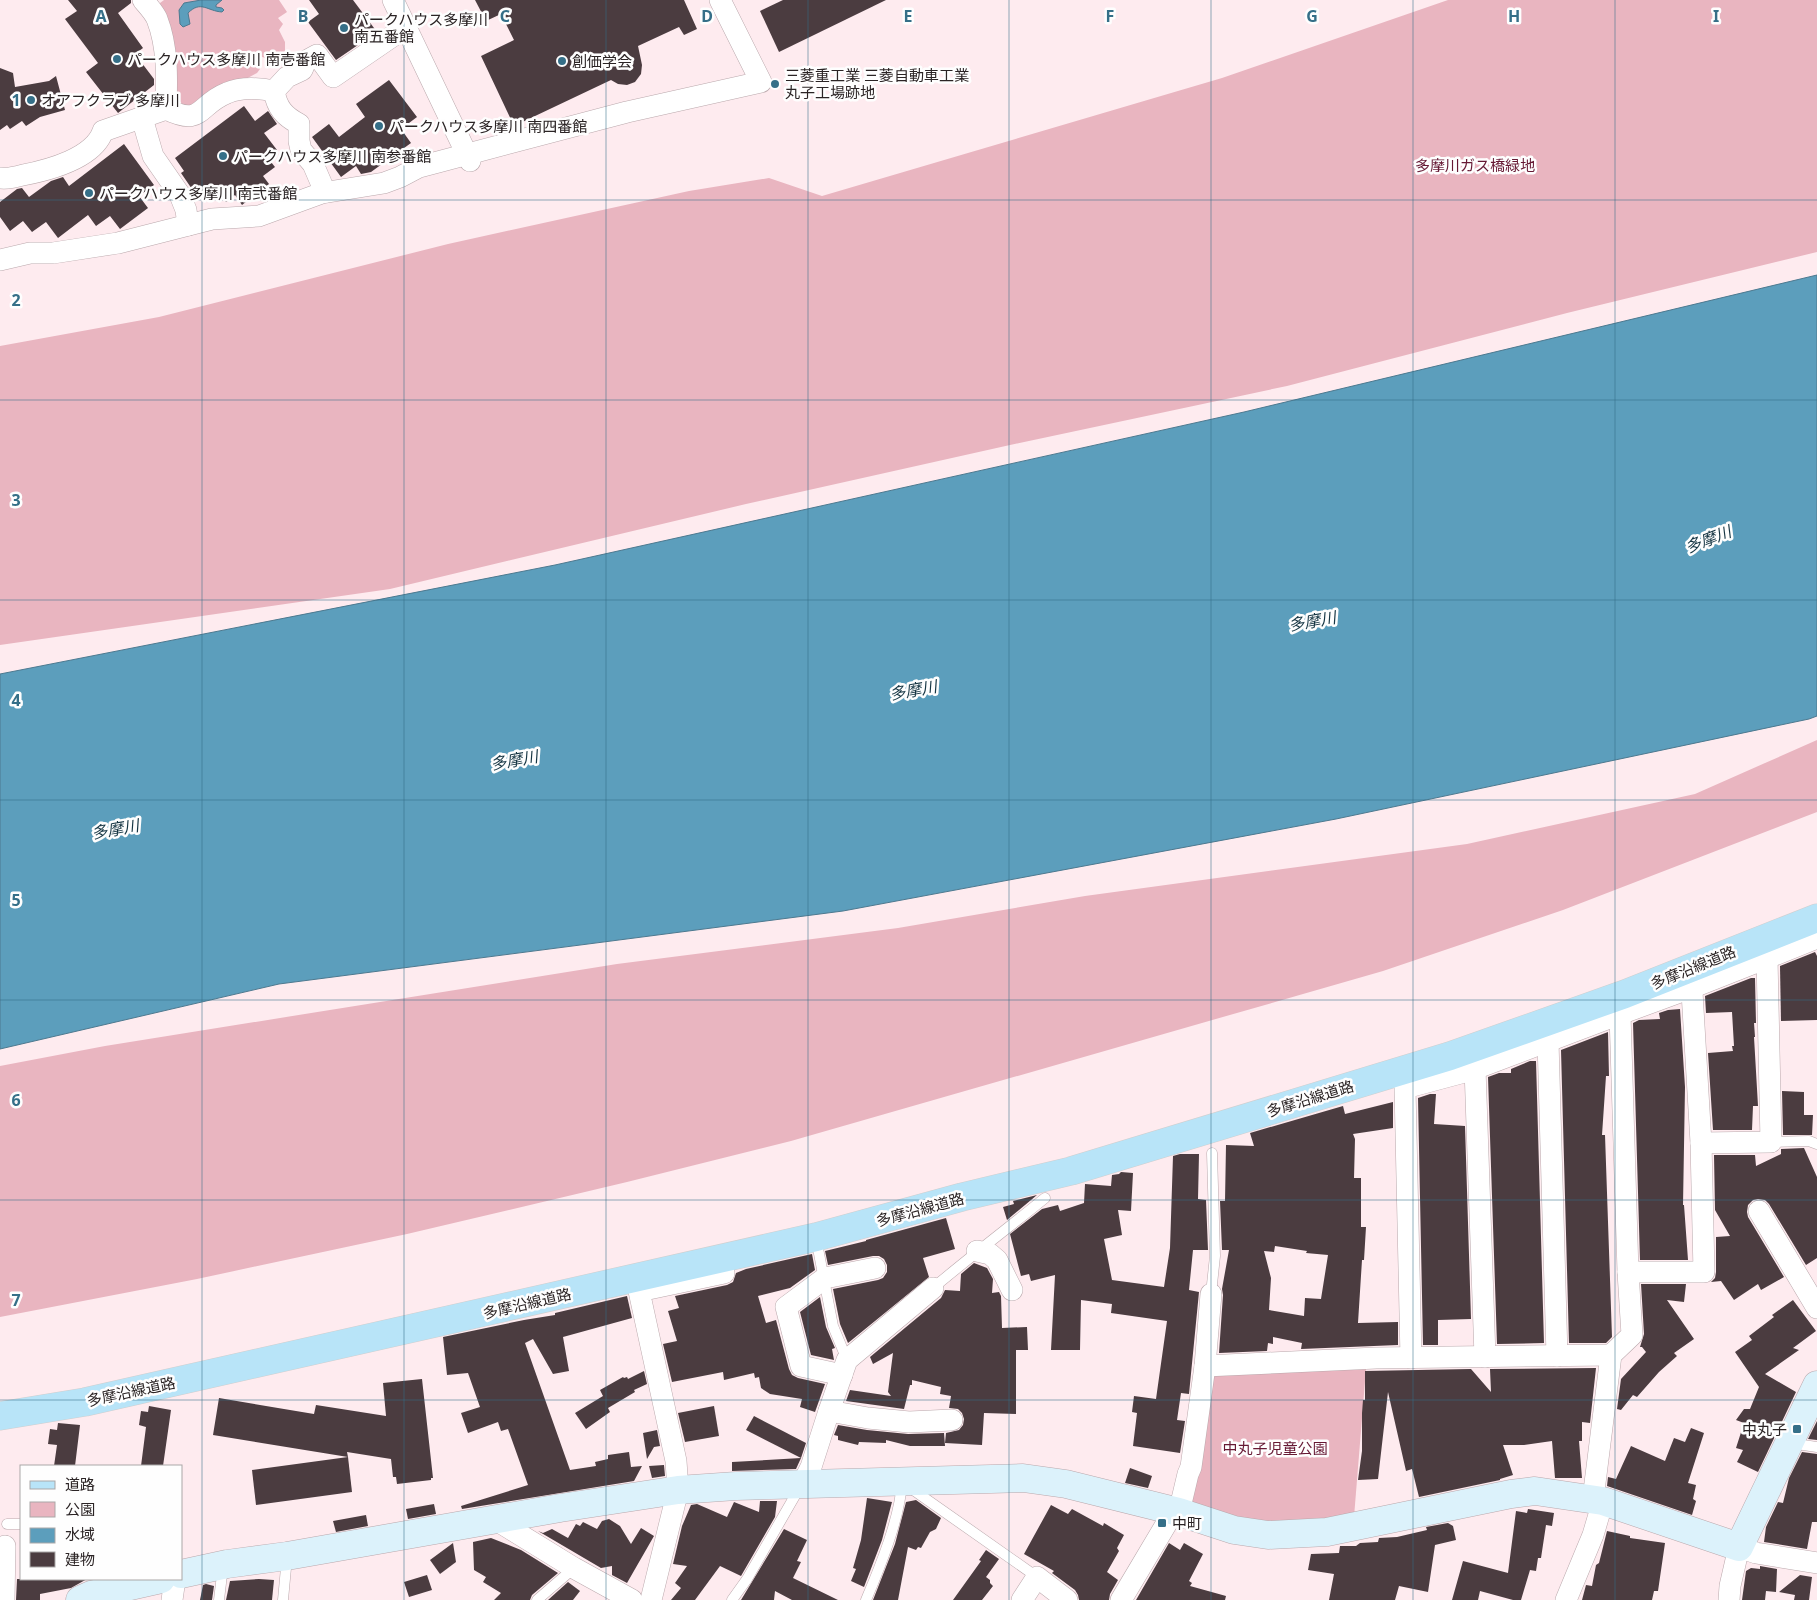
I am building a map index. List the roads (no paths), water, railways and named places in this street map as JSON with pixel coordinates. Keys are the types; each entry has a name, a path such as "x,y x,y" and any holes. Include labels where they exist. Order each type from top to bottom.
{"main road":[{"name":"多摩沿線道路","path":"0,1416 119,1394 816,1237 962,1197 1071,1171 1431,1061 1616,997 1691,979 1817,918"}],"street":[{"path":"143,0 156,18 164,44 167,76 166,109"},
{"path":"393,0 469,158"},
{"path":"0,260 30,253 54,254 118,243 212,219 259,216 325,192 384,183 419,167 469,158 627,112 761,82 720,0"},
{"path":"274,91 287,77 302,70 306,61 317,55 333,77 406,27"},
{"path":"0,178 39,172 65,164 77,158 101,139 103,131 166,109 178,115 188,117 199,113 210,102 228,92 239,89 274,91"},
{"path":"274,91 278,107 283,114 300,124 299,142 302,150 313,164 325,192"},
{"path":"142,118 153,156 180,195 186,210 188,225"},
{"path":"1411,1358 1405,1088 1475,1068 1620,1014 1691,979 1767,958 1817,938"},
{"path":"1701,1142 1771,1142 1767,958"},
{"path":"1628,1272 1704,1272 1701,1142 1691,979"},
{"path":"1566,1600 1593,1535 1611,1355 1632,1335 1628,1272 1620,1014"},
{"path":"1548,1041 1557,1356"},
{"path":"1475,1068 1485,1357"},
{"path":"1759,1211 1817,1308"},
{"path":"977,1251 990,1254 996,1260 1012,1290"},
{"path":"844,1368 801,1366 786,1307 825,1278 875,1268"},
{"path":"652,1600 678,1490 676,1461 639,1291 724,1272"},
{"path":"802,1485 811,1467 844,1368 933,1288"},
{"path":"1121,1600 1177,1511 1188,1474 1192,1467 1205,1366 1211,1294"},
{"path":"1205,1366 1411,1358 1611,1355"},
{"path":"1729,1600 1730,1586 1739,1547 1817,1385"},
{"path":"829,1411 868,1418 910,1422 952,1420"},
{"path":"182,1578 224,1565 678,1490 736,1486 1023,1478 1044,1479 1177,1511 1234,1530 1268,1535 1327,1532 1511,1494 1535,1491 1598,1500 1756,1553 1817,1563"},
{"path":"496,1520 574,1568 632,1600"},
{"path":"4,1600 9,1547"},
{"path":"1022,1600 1037,1577 1067,1600"},
{"path":"80,1600 91,1595 167,1582"}],"lane":[{"path":"1771,1142 1809,1141 1817,1144"},
{"path":"1211,1294 1215,1256 1212,1152"},
{"path":"933,1288 1045,1198"},
{"path":"816,1237 833,1326 844,1368"},
{"path":"1790,1443 1817,1447"},
{"path":"902,1481 1037,1577"},
{"path":"866,1600 880,1568 901,1496 902,1481"},
{"path":"732,1600 802,1485"},
{"path":"7,1524 20,1524"},
{"path":"283,1600 287,1556"},
{"path":"219,1600 224,1565"},
{"path":"537,1600 574,1568"}],"water":[{"path":"201,0 222,0 216,7 222,8 224,10 222,12 197,7 188,13 190,24 183,27 180,24 179,10 184,3"},
{"name":"多摩川","path":"1817,275 1817,716 1336,819 843,911 279,984 0,1049 0,674 555,565 1244,412"}],"place":[{"name":"パークハウス多摩川 南五番館","path":"344,28"},
{"name":"パークハウス多摩川 南壱番館","path":"117,59"},
{"name":"創価学会","path":"562,61"},
{"name":"三菱重工業 三菱自動車工業 丸子工場跡地","path":"775,84"},
{"name":"オアフクラブ 多摩川","path":"31,100"},
{"name":"パークハウス多摩川 南四番館","path":"379,126"},
{"name":"パークハウス多摩川 南参番館","path":"223,156"},
{"name":"パークハウス多摩川 南弐番館","path":"89,193"},
{"name":"中丸子","path":"1797,1429"},
{"name":"中町","path":"1162,1523"}],"park label":[{"name":"多摩川ガス橋緑地","path":"1475,165"},
{"name":"中丸子児童公園","path":"1275,1448"}]}
